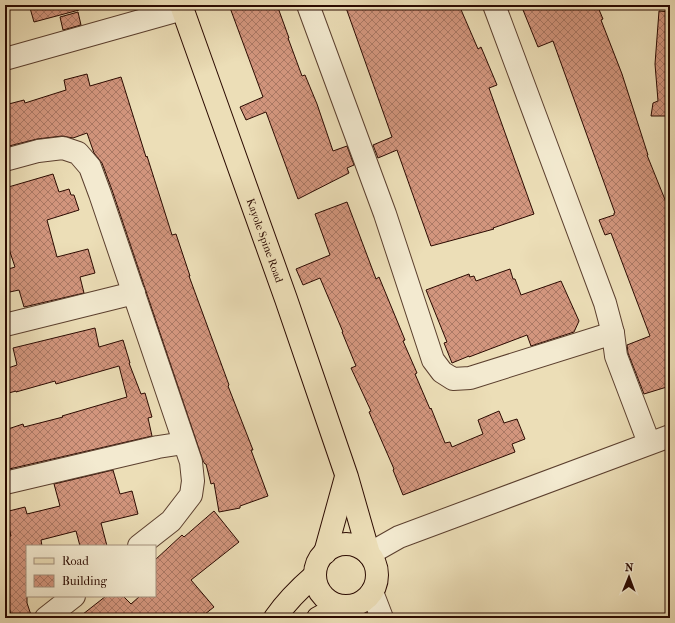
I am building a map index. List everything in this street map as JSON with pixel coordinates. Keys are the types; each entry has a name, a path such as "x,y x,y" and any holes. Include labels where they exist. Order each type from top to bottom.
{"main road":[{"name":"Kayole Spine Road","path":"182,7 281,284 346,477 369,554"},
{"path":"324,553 333,547 352,545 361,548 369,554 377,573 376,583 372,592 365,600 349,606 340,606 331,603 324,598 317,587 315,575 317,563 324,553 346,477"},
{"path":"275,618 298,590 315,575"},
{"path":"318,618 340,606"}],"street":[{"path":"308,5 385,214 433,360 442,372 453,379 470,378 612,333"},
{"path":"494,5 605,303 616,356 649,443"},
{"path":"5,58 182,7"},
{"path":"5,160 38,151 64,148 78,153 90,167 191,462 193,481 191,494 171,521 140,545"},
{"path":"5,325 134,293"},
{"path":"369,554 399,537 670,436"},
{"path":"5,483 158,447 184,443"},
{"path":"372,592 382,618"},
{"path":"46,618 73,597"}],"building":[{"path":"41,5 78,5 79,10 34,22 30,8"},
{"path":"229,5 277,5 302,76 305,75 317,104 333,151 347,146 354,165 347,168 349,173 298,199 266,112 246,120 240,107 263,97"},
{"path":"345,5 459,5 478,49 481,47 497,85 489,88 534,214 493,228 494,229 431,246 397,150 378,158 373,145 392,137"},
{"path":"521,5 597,5 603,19 601,20 622,74 647,155 670,212 670,386 644,394 628,353 627,345 650,336 611,233 605,235 599,220 614,215 615,213 553,41 538,47"},
{"path":"659,11 670,12 670,116 651,116 653,103 658,101 655,64"},
{"path":"78,12 81,25 63,30 60,17"},
{"path":"87,74 90,86 121,77 172,235 176,234 189,276 229,385 228,386 253,450 251,450 268,496 240,506 240,508 219,512 214,483 211,484 206,464 203,461 112,190 102,163 94,153 87,133 73,138 62,136 37,139 5,147 5,105 24,100 25,103 66,90 64,80"},
{"path":"53,174 59,192 69,189 71,195 74,195 79,210 47,220 57,257 88,249 95,273 80,277 84,293 24,307 19,290 5,293 5,270 15,267 5,237 5,188"},
{"path":"347,202 376,279 379,277 405,340 403,341 417,373 415,374 445,443 450,442 452,447 483,434 478,420 499,411 504,423 517,419 525,439 512,444 515,452 403,495 393,470 394,469 369,412 371,411 351,368 356,366 320,278 303,285 296,269 330,255 315,214"},
{"path":"510,269 521,295 561,281 579,321 574,332 531,346 527,335 452,363 444,343 447,342 426,290 469,274 470,277 474,276 476,281"},
{"path":"95,328 99,347 123,340 129,363 141,394 145,393 152,417 148,418 152,436 5,470 5,430 23,424 24,427 63,417 62,416 127,397 119,366 56,384 55,381 5,394 5,369 17,365 13,348"},
{"path":"113,470 120,494 132,491 138,514 101,523 107,545 80,545 76,531 41,540 42,545 26,545 26,597 32,618 12,618 5,593 5,537 11,536 5,512 25,507 27,514 60,506 54,484"},
{"path":"214,511 239,542 191,580 214,607 200,618 78,618 105,597 124,597 131,604 139,597 156,597 156,559 182,535 184,537"}]}
